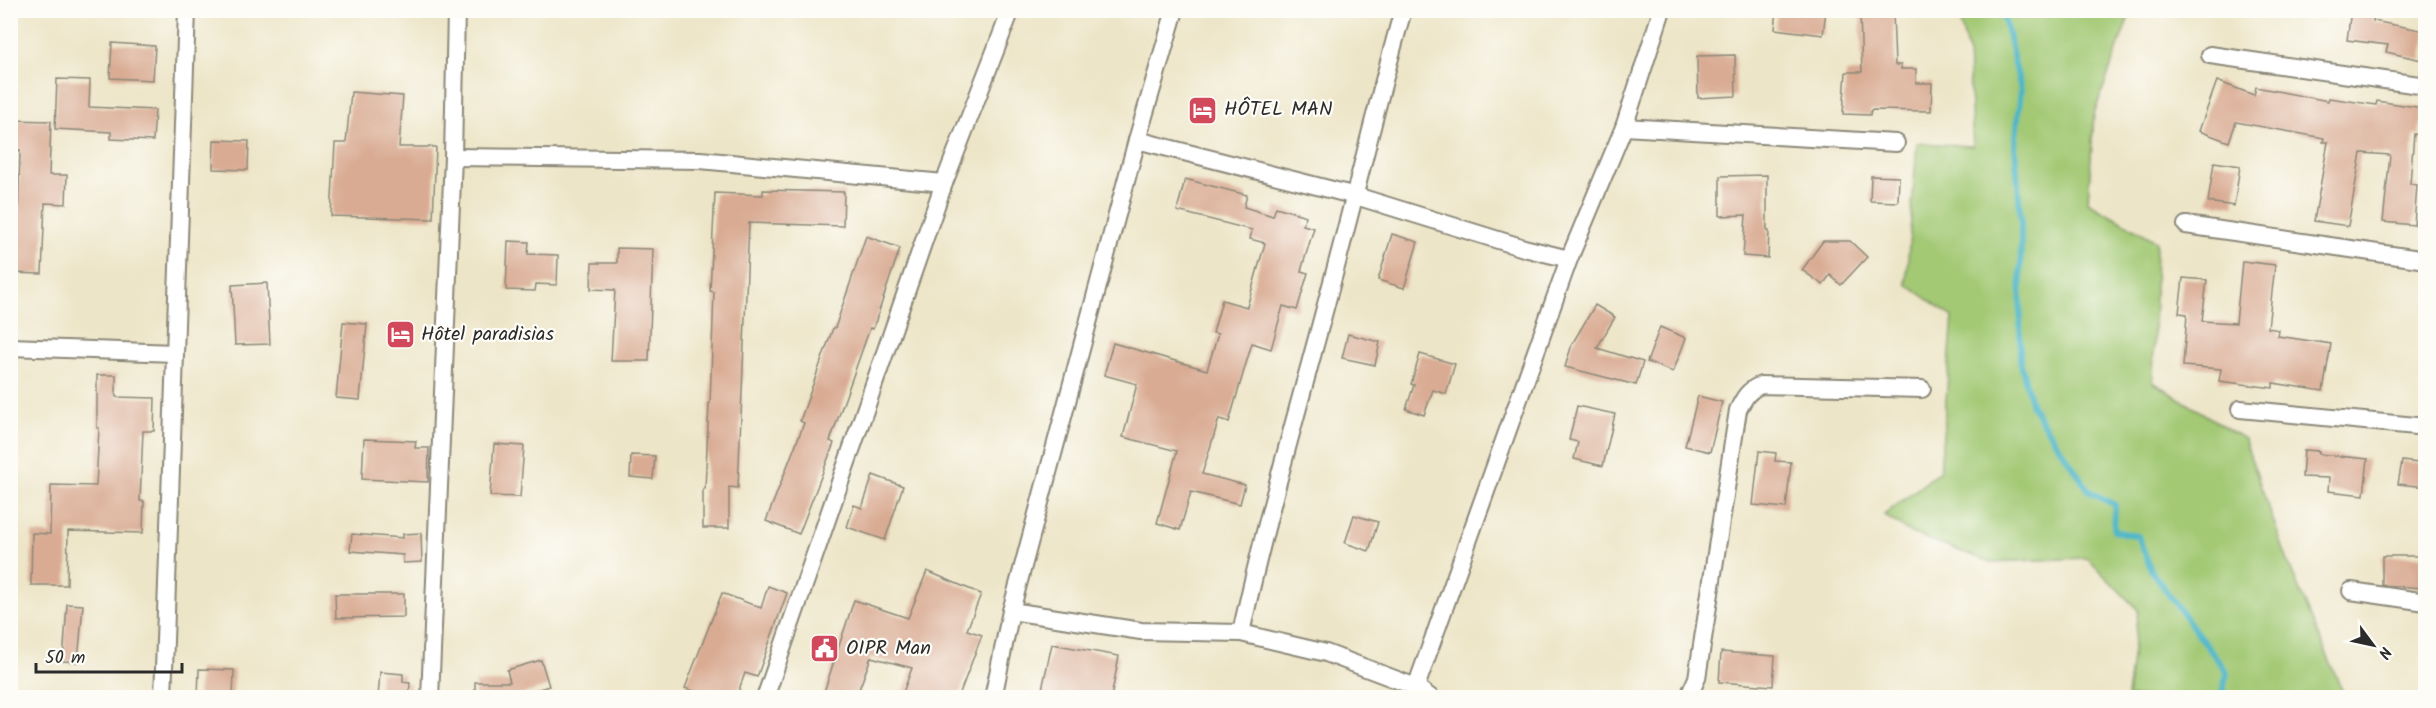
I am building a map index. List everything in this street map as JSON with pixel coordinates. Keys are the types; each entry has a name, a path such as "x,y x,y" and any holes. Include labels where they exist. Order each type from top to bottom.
{"street":[{"path":"163,698 187,10"},
{"path":"430,698 453,157 456,10"},
{"path":"765,698 944,183 1011,10"},
{"path":"993,698 1011,611 1137,140 1175,10"},
{"path":"1241,633 1256,565 1356,196 1378,99 1403,10"},
{"path":"1416,687 1569,259 1624,128 1662,10"},
{"path":"2210,55 2426,86"},
{"path":"1624,128 1896,143"},
{"path":"1137,140 1356,196 1524,248 1569,259"},
{"path":"453,157 700,160 944,183"},
{"path":"2186,225 2426,260"},
{"path":"10,347 175,353"},
{"path":"1688,698 1696,678 1738,410 1744,397 1752,388 1761,385 1922,389"},
{"path":"2240,409 2426,427"},
{"path":"2351,591 2426,602"},
{"path":"1011,611 1141,631 1241,633 1326,653 1416,687 1431,698"}],"green space":[{"path":"1957,11 2131,11 2094,114 2088,202 2156,241 2153,382 2244,439 2291,570 2345,697 2127,697 2138,610 2087,558 1990,562 1911,533 1884,515 1940,471 1953,317 1906,284 1917,143 1973,146 1968,52"}],"building":[{"path":"1777,10 1826,10 1823,35 1775,29"},
{"path":"2351,10 2374,10 2373,21 2426,31 2422,60 2386,52 2388,45 2347,40"},
{"path":"1893,12 1895,65 1901,65 1901,69 1916,69 1916,83 1932,83 1931,111 1871,110 1870,115 1843,114 1846,72 1862,72 1860,13"},
{"path":"112,43 155,46 153,80 110,78"},
{"path":"1735,55 1736,96 1698,98 1697,56"},
{"path":"57,79 90,80 89,107 155,110 153,141 111,139 111,132 55,129"},
{"path":"2217,81 2254,95 2256,87 2328,101 2329,98 2376,105 2377,101 2423,108 2419,135 2414,134 2410,184 2417,185 2414,225 2383,222 2390,155 2361,153 2348,226 2314,221 2328,142 2323,142 2324,138 2236,122 2229,142 2199,131"},
{"path":"351,92 403,96 399,147 436,147 433,219 331,216 335,143 346,143"},
{"path":"10,120 51,121 49,175 67,175 66,204 45,203 42,274 10,273 10,219 18,220 20,150 10,149"},
{"path":"214,140 249,141 248,170 213,169"},
{"path":"2214,162 2240,166 2234,206 2208,202"},
{"path":"1767,175 1768,258 1743,256 1746,215 1720,216 1720,176"},
{"path":"1871,176 1899,177 1898,202 1870,201"},
{"path":"1185,179 1247,195 1244,207 1273,216 1276,207 1306,216 1303,225 1314,228 1301,271 1308,273 1297,310 1283,306 1271,349 1252,343 1229,422 1219,419 1202,474 1245,485 1240,504 1191,492 1180,530 1157,523 1177,451 1123,437 1137,384 1104,375 1113,343 1207,370 1218,334 1213,333 1222,300 1247,307 1265,243 1250,239 1252,230 1177,211"},
{"path":"763,190 844,192 843,226 749,223 738,488 729,487 729,528 703,528 703,489 705,489 710,403 714,292 710,291 715,193 763,195"},
{"path":"1392,234 1418,242 1404,288 1378,280"},
{"path":"866,236 900,248 873,329 870,328 830,441 834,443 799,534 766,521 804,423 800,421"},
{"path":"508,241 529,242 528,254 558,255 557,285 536,284 535,291 506,290"},
{"path":"1823,241 1850,241 1867,257 1841,285 1830,275 1823,285 1802,270"},
{"path":"617,248 653,249 649,361 611,361 615,290 591,289 592,263 617,263"},
{"path":"2242,261 2275,265 2268,328 2279,330 2278,336 2331,344 2323,391 2273,383 2273,388 2219,381 2221,369 2183,366 2187,314 2179,313 2183,278 2207,280 2202,321 2236,323"},
{"path":"267,283 270,344 235,345 232,285"},
{"path":"1595,305 1615,317 1597,348 1643,362 1636,385 1565,367 1572,344"},
{"path":"343,322 367,324 360,400 336,398"},
{"path":"1660,327 1686,338 1673,372 1647,362"},
{"path":"1348,334 1380,342 1375,365 1342,358"},
{"path":"1420,354 1455,364 1446,394 1433,390 1424,415 1406,409 1414,385 1411,384"},
{"path":"97,375 116,375 116,397 155,398 154,431 143,431 140,501 144,501 143,533 68,531 67,585 31,585 32,533 50,534 51,485 96,486 99,428 97,428"},
{"path":"1698,396 1722,402 1710,452 1685,446"},
{"path":"1577,406 1615,414 1603,466 1574,459 1578,442 1569,440"},
{"path":"364,439 416,441 415,448 429,448 428,482 362,479"},
{"path":"494,444 524,446 520,497 490,496"},
{"path":"2304,450 2319,451 2319,454 2368,459 2364,495 2328,491 2329,478 2302,477"},
{"path":"1759,451 1776,453 1775,461 1791,462 1786,508 1753,505"},
{"path":"631,455 655,456 653,479 630,477"},
{"path":"2402,461 2426,464 2426,487 2398,484"},
{"path":"873,475 903,486 885,540 847,527 854,505 862,508"},
{"path":"1354,515 1378,522 1369,551 1345,543"},
{"path":"421,533 422,562 403,563 403,555 350,551 352,534 403,538 403,534"},
{"path":"2382,556 2422,556 2422,588 2382,585"},
{"path":"927,571 981,594 967,630 982,635 958,698 901,698 912,668 871,657 856,698 822,698 854,600 908,618"},
{"path":"768,586 787,593 757,677 745,673 736,698 712,698 685,688 722,593 761,608"},
{"path":"335,594 404,594 404,617 336,618"},
{"path":"67,604 83,605 78,662 63,661"},
{"path":"1052,644 1119,656 1111,698 1040,698"},
{"path":"1721,652 1775,656 1773,686 1719,682"},
{"path":"541,660 549,686 510,698 475,698 475,682 510,682 507,670"},
{"path":"199,669 234,670 233,698 198,698"},
{"path":"380,672 403,674 403,682 410,683 409,698 378,698"}],"waterway":[{"path":"2004,10 2021,90 2015,146 2021,222 2020,360 2032,407 2090,492 2115,505 2114,531 2138,536 2152,572 2227,673 2221,698"}],"place":[{"name":"HÔTEL MAN","path":"1203,110"},
{"name":"Hôtel paradisias","path":"400,335"},
{"name":"OIPR Man","path":"825,649"}]}
